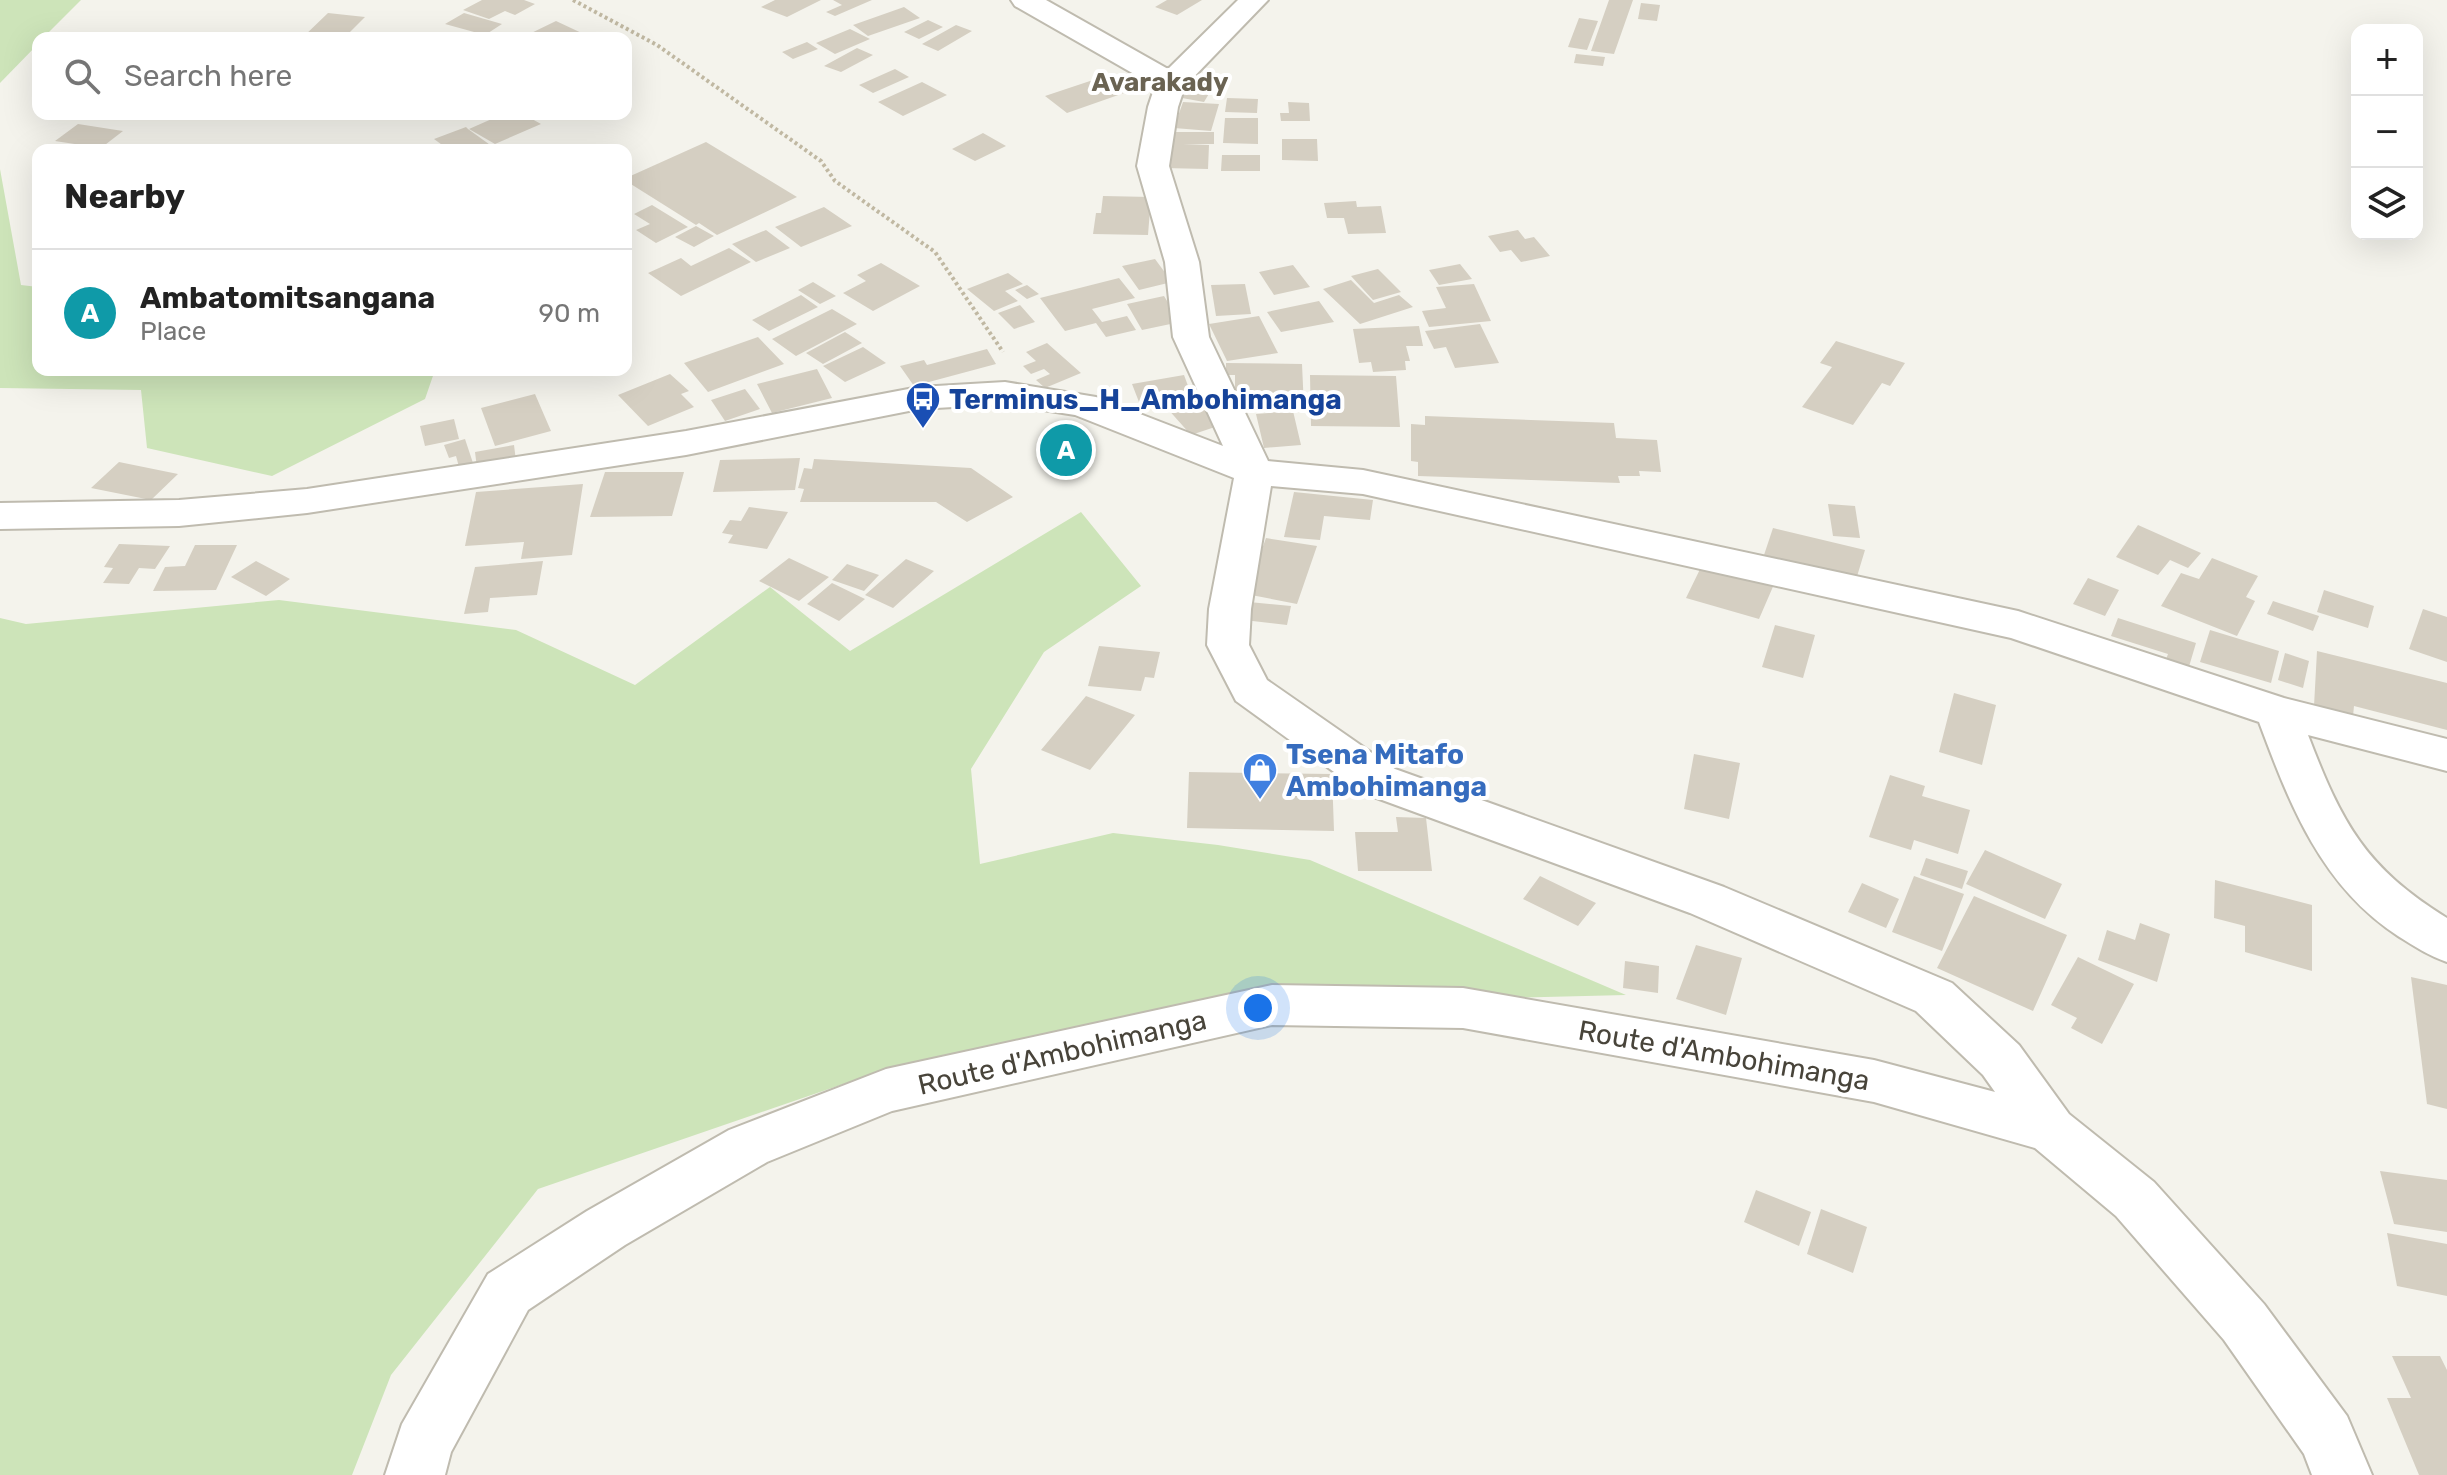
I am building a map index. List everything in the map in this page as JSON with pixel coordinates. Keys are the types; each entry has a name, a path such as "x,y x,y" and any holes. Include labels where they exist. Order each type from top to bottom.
{"street":[{"path":"1025,0 1171,83"},
{"path":"1254,0 1171,83 1163,107 1153,166 1182,262 1191,337 1254,472"},
{"path":"0,516 179,513 307,501 686,443 919,398 1005,393 1083,405 1254,472 1363,482 2018,625 2277,712 2447,755"},
{"name":"Route d'Ambohimanga","path":"1254,472 1230,609 1228,645 1251,690 1379,781 1707,900 1934,997 2001,1060 2051,1130 2135,1199 2244,1322 2326,1436 2342,1475"},
{"path":"2277,712 2319,822 2346,863 2378,895 2447,943"},
{"name":"Route d'Ambohimanga","path":"415,1475 423,1444 508,1292 606,1228 748,1146 886,1091 1272,1005 1463,1008 1874,1081 2051,1130"}],"path":[{"path":"573,0 657,45 821,161 835,181 935,252 1006,356 1010,370 1005,393"}],"green space":[{"path":"0,0 81,0 49,32 32,32 32,50 0,83"},
{"path":"0,169 21,285 32,286 32,376 433,376 425,399 272,476 147,448 141,390 0,388"},
{"path":"1081,512 1141,586 1044,652 971,769 980,864 1113,833 1310,860 1626,995 1498,998 1315,987 1176,1005 1014,1049 855,1080 538,1189 391,1375 352,1475 0,1475 0,618 26,624 279,600 516,630 635,685 770,587 850,651"}],"building":[{"path":"482,0 524,0 535,4 515,15 505,11 489,19 463,10"},
{"path":"775,0 821,0 787,17 761,7"},
{"path":"833,0 872,0 835,16 826,12 842,5"},
{"path":"1167,0 1202,0 1177,15 1155,7"},
{"path":"1609,0 1633,0 1614,54 1591,51"},
{"path":"1641,3 1660,5 1657,21 1638,19"},
{"path":"904,7 920,18 868,36 853,25"},
{"path":"328,13 365,17 350,32 308,32"},
{"path":"464,13 502,24 490,32 474,32 445,24"},
{"path":"1579,18 1598,21 1587,50 1568,47"},
{"path":"928,20 943,27 919,39 904,32"},
{"path":"556,21 579,32 533,32"},
{"path":"956,25 972,31 938,51 922,44"},
{"path":"850,29 870,39 835,54 816,43"},
{"path":"807,42 818,49 793,59 782,52"},
{"path":"857,48 873,55 841,72 824,66"},
{"path":"1576,54 1605,57 1603,66 1574,63"},
{"path":"895,69 909,77 873,93 859,85"},
{"path":"1102,77 1124,93 1067,113 1045,96"},
{"path":"1195,79 1216,82 1204,102 1182,98"},
{"path":"922,82 947,95 903,116 878,102"},
{"path":"1227,98 1258,99 1257,113 1225,112"},
{"path":"1183,102 1219,104 1211,131 1174,128"},
{"path":"1288,102 1309,103 1310,121 1281,121 1280,113 1289,113"},
{"path":"1225,118 1258,118 1258,144 1223,143"},
{"path":"489,120 534,120 541,124 495,144 469,129"},
{"path":"78,124 123,131 106,144 55,141"},
{"path":"466,127 489,144 441,144 434,139"},
{"path":"1171,132 1214,132 1214,144 1183,144 1209,145 1208,169 1163,168"},
{"path":"983,133 1006,146 975,161 952,149"},
{"path":"1282,139 1317,139 1318,161 1282,160"},
{"path":"706,142 797,197 717,235 632,185 632,175"},
{"path":"1222,155 1260,155 1260,171 1221,171"},
{"path":"1103,196 1151,197 1148,235 1093,234 1096,213 1101,213"},
{"path":"1356,201 1357,207 1381,206 1386,233 1348,234 1344,218 1327,218 1324,203"},
{"path":"652,205 688,227 656,243 636,230 650,224 634,214"},
{"path":"824,207 852,226 801,247 775,227"},
{"path":"696,226 714,236 694,247 675,237"},
{"path":"766,230 790,248 756,262 732,244"},
{"path":"1518,230 1525,239 1534,237 1550,256 1521,262 1511,250 1500,252 1488,236"},
{"path":"729,248 751,262 681,296 648,273 681,258 691,266"},
{"path":"1155,259 1172,282 1139,290 1122,266"},
{"path":"881,263 920,286 873,311 843,293 866,281 857,275"},
{"path":"1460,264 1472,279 1439,285 1429,270"},
{"path":"1293,265 1310,287 1274,295 1259,272"},
{"path":"1378,269 1401,292 1373,300 1351,276"},
{"path":"1008,273 1023,284 1005,291 1018,301 994,311 967,289"},
{"path":"1119,278 1135,298 1092,309 1102,322 1127,316 1136,330 1106,337 1096,323 1065,331 1040,298"},
{"path":"1351,280 1374,303 1399,295 1413,307 1360,324 1323,289"},
{"path":"813,282 836,296 820,304 798,290"},
{"path":"1245,284 1251,314 1216,316 1211,285"},
{"path":"1474,284 1491,321 1429,327 1422,311 1446,308 1436,287"},
{"path":"1027,285 1039,294 1027,299 1015,290"},
{"path":"801,295 818,307 769,331 752,320"},
{"path":"1164,296 1180,322 1142,330 1127,304"},
{"path":"1319,301 1334,322 1281,332 1267,312"},
{"path":"1020,305 1035,322 1014,329 998,313"},
{"path":"832,309 857,324 796,356 772,339"},
{"path":"1259,316 1278,353 1227,361 1209,324"},
{"path":"1480,324 1499,363 1455,368 1446,347 1434,349 1425,331"},
{"path":"1419,326 1423,346 1406,346 1410,361 1405,361 1406,370 1373,372 1371,362 1359,363 1353,329"},
{"path":"845,332 862,343 823,364 806,353"},
{"path":"758,337 784,364 708,392 684,363"},
{"path":"1836,341 1905,363 1890,386 1882,383 1853,425 1802,407 1832,367 1820,363"},
{"path":"1047,343 1081,373 1045,388 1036,380 1050,374 1044,369 1031,374 1023,366 1036,361 1026,352"},
{"path":"863,347 886,363 845,382 823,366"},
{"path":"987,349 996,364 914,386 900,366 924,360 927,365"},
{"path":"1226,363 1302,364 1304,408 1235,408 1235,375 1226,375"},
{"path":"817,369 832,398 772,413 757,384"},
{"path":"670,374 689,391 681,394 694,407 648,426 618,395"},
{"path":"1184,375 1191,394 1139,402 1132,384"},
{"path":"1310,375 1396,376 1400,427 1311,426"},
{"path":"745,389 760,409 725,421 711,400"},
{"path":"535,394 551,431 495,446 481,408"},
{"path":"1195,397 1221,425 1191,435 1166,407"},
{"path":"1293,411 1301,445 1264,448 1256,414"},
{"path":"1425,416 1614,423 1616,438 1657,440 1661,472 1639,471 1640,476 1618,476 1620,483 1418,476 1418,462 1411,461 1411,424 1425,425"},
{"path":"454,419 459,439 425,446 420,426"},
{"path":"1055,429 1088,430 1081,464 1055,463 1058,447 1051,446"},
{"path":"465,439 473,463 459,467 456,456 449,458 444,445"},
{"path":"514,445 516,461 477,468 475,452"},
{"path":"800,458 795,490 713,492 720,460"},
{"path":"814,459 971,468 1013,497 967,522 936,502 800,502 804,489 798,488 804,468 812,469"},
{"path":"119,462 178,474 151,500 91,488"},
{"path":"605,472 684,472 672,516 590,517"},
{"path":"583,484 572,555 521,559 524,542 465,546 476,492"},
{"path":"1294,492 1373,500 1370,520 1324,516 1320,540 1284,537"},
{"path":"1828,504 1855,506 1860,538 1833,536"},
{"path":"749,507 788,512 767,549 728,543 733,535 722,533 730,520 741,521"},
{"path":"2138,525 2201,553 2188,568 2170,560 2158,575 2116,557"},
{"path":"1773,528 1865,550 1855,583 1762,561"},
{"path":"1266,538 1317,546 1297,604 1246,594"},
{"path":"119,544 170,546 155,569 139,568 129,584 103,583 113,568 104,567"},
{"path":"195,545 237,545 216,590 153,591 165,567 185,566"},
{"path":"789,558 829,577 799,601 759,581"},
{"path":"2212,558 2258,576 2246,597 2255,601 2237,636 2161,606 2181,573 2199,579"},
{"path":"906,559 934,571 893,608 865,595"},
{"path":"256,561 290,579 266,596 231,577"},
{"path":"543,561 537,595 490,598 488,612 464,614 475,567"},
{"path":"1704,561 1775,582 1759,619 1686,598"},
{"path":"847,564 879,575 864,591 832,580"},
{"path":"2088,578 2119,590 2105,616 2073,604"},
{"path":"832,583 865,599 839,621 807,604"},
{"path":"2324,590 2374,606 2368,628 2317,612"},
{"path":"1239,601 1291,606 1287,625 1235,619"},
{"path":"2273,601 2319,616 2313,631 2267,614"},
{"path":"2423,609 2447,617 2447,662 2409,649"},
{"path":"2118,618 2196,643 2188,670 2165,662 2168,654 2111,636"},
{"path":"1775,625 1815,635 1803,678 1762,667"},
{"path":"2210,630 2279,651 2271,683 2200,662"},
{"path":"1099,646 1160,652 1154,678 1145,677 1141,691 1088,686"},
{"path":"2317,651 2447,683 2447,730 2354,706 2353,716 2314,706"},
{"path":"2285,653 2309,661 2303,688 2278,680"},
{"path":"1954,693 1996,705 1982,765 1939,752"},
{"path":"1086,696 1135,715 1090,770 1041,750"},
{"path":"1694,754 1740,763 1729,819 1684,809"},
{"name":"Tsena Mitafo Ambohimanga","path":"1189,772 1332,774 1334,831 1187,828"},
{"path":"1890,775 1925,786 1922,796 1970,810 1958,854 1914,840 1911,850 1869,837"},
{"path":"1396,817 1426,818 1432,871 1358,871 1355,832 1398,832"},
{"path":"1985,850 2062,884 2045,919 1966,884"},
{"path":"1926,858 1968,871 1962,889 1920,875"},
{"path":"1540,876 1596,903 1578,926 1523,899"},
{"path":"1914,876 1964,894 1942,951 1892,932"},
{"path":"2215,880 2312,905 2312,971 2245,952 2245,926 2214,918"},
{"path":"1862,883 1899,899 1886,928 1848,912"},
{"path":"1974,896 2067,935 2033,1011 1937,968"},
{"path":"2140,923 2170,934 2157,982 2098,960 2107,930 2135,940"},
{"path":"1696,945 1742,958 1726,1015 1676,999"},
{"path":"2078,957 2134,984 2102,1044 2071,1028 2077,1018 2051,1005"},
{"path":"1625,961 1659,966 1658,993 1623,988"},
{"path":"2411,977 2447,985 2447,1109 2427,1104"},
{"path":"2380,1171 2447,1180 2447,1232 2394,1224"},
{"path":"1756,1190 1811,1212 1799,1246 1744,1222"},
{"path":"1821,1209 1867,1227 1853,1273 1807,1254"},
{"path":"2387,1233 2447,1244 2447,1296 2397,1286"},
{"path":"2392,1356 2440,1356 2447,1370 2447,1475 2419,1475 2387,1398 2411,1398"}],"place":[{"name":"Terminus_H_Ambohimanga","path":"923,430"},
{"name":"Ambatomitsangana","path":"1066,450"},
{"name":"Tsena Mitafo Ambohimanga","path":"1260,801"}],"district":[{"name":"Avarakady","path":"1160,82"}]}
